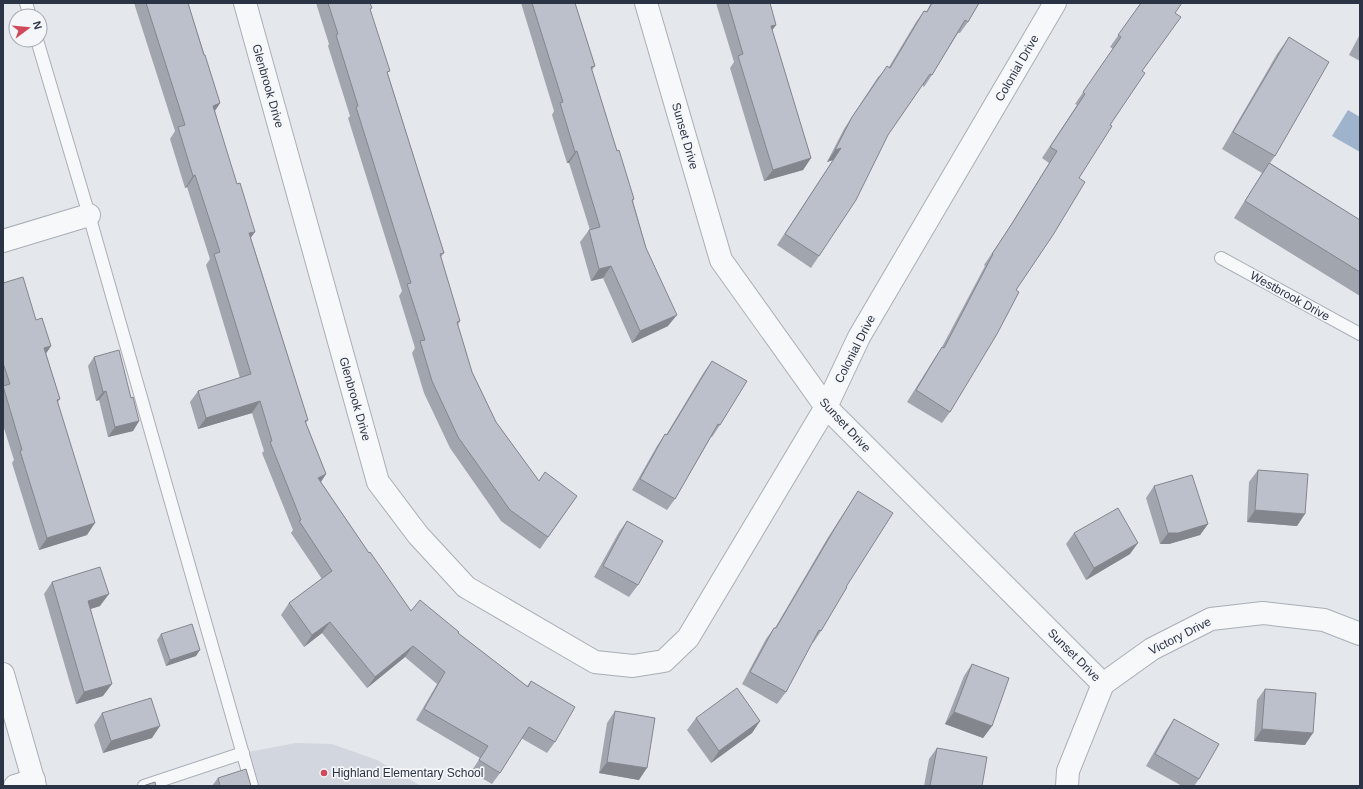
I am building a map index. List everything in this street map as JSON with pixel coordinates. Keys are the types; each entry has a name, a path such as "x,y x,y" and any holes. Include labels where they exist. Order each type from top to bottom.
{"street":[{"name":"Glenbrook Drive","path":"245,3 378,482 418,535 466,587 595,662 633,666"},
{"name":"Sunset Drive","path":"646,3 721,260 826,407 1103,684 1068,771 1067,786"},
{"name":"Colonial Drive","path":"633,666 664,661 688,638 826,407 859,337 1055,3"},
{"path":"3,241 89,215"},
{"name":"Victory Drive","path":"1103,684 1152,649 1211,619 1263,613 1324,620 1360,634"},
{"path":"3,674 28,784"}],"lane":[{"path":"39,48 89,215 252,786"},
{"name":"Westbrook Drive","path":"1221,258 1360,334"},
{"path":"144,786 243,754"}],"shaded area":[{"name":"Highland Elementary School","path":"296,743 332,744 377,760 421,786 252,786 243,753"}],"water":[{"path":"1348,110 1360,117 1360,152 1332,136"}],"building":[{"path":"146,3 188,3 220,103 213,106 237,184 240,183 255,232 249,233 308,420 305,421 326,474 318,478 411,611 420,600 459,632 458,633 528,687 531,681 575,707 555,742 529,727 500,773 479,760 488,746 424,709 445,672 413,646 375,677 330,622 312,635 289,603 332,571 299,521 301,520 270,442 272,441 260,401 206,418 198,391 251,374 214,254 220,252 195,175 193,176 178,127 185,125"},
{"path":"328,3 370,3 372,8 370,9 390,71 387,72 444,253 440,254 460,321 457,322 472,372 496,422 539,481 545,472 577,496 548,537 510,510 458,437 432,381 420,341 425,340 407,284 411,283 356,107 358,106 336,35 338,34"},
{"path":"532,3 575,3 595,66 591,67 617,151 619,150 634,199 632,200 646,248 677,315 640,331 611,266 599,269 589,230 600,227 577,151 575,152 560,103 563,102"},
{"path":"728,3 770,3 776,25 771,26 811,158 773,170 738,56 743,54"},
{"path":"932,3 979,3 968,22 965,20 932,75 930,74 888,135 856,200 819,256 785,234 841,148 835,150 852,117 887,66 890,68 924,11 927,12"},
{"path":"1141,3 1182,3 1175,13 1181,17 1142,71 1145,73 1110,125 1112,126 1079,178 1085,182 1053,235 1016,290 1019,292 997,334 950,412 916,390 942,347 944,348 992,254 1057,151 1050,147 1085,94 1083,92 1121,37 1118,35"},
{"path":"1289,37 1329,62 1275,156 1233,132"},
{"path":"1269,163 1360,220 1360,272 1245,201"},
{"path":"23,277 36,320 42,318 51,346 44,348 60,399 57,400 95,523 47,538 20,451 22,450 3,386 10,384 3,363 3,283"},
{"path":"119,350 131,398 133,397 139,421 115,427 106,391 103,392 94,357"},
{"path":"712,361 747,381 720,425 718,424 675,499 640,479 665,434 667,435"},
{"path":"1258,470 1308,474 1305,514 1255,510"},
{"path":"1192,475 1208,524 1178,533 1168,533 1154,486"},
{"path":"858,491 893,513 846,587 821,631 819,630 786,692 750,672 774,628 776,628"},
{"path":"1118,508 1138,543 1094,568 1074,533"},
{"path":"627,521 663,541 638,585 603,566"},
{"path":"100,567 109,594 88,601 112,684 84,692 52,582"},
{"path":"192,624 200,650 170,660 161,634"},
{"path":"972,664 1009,678 992,726 954,712"},
{"path":"737,688 760,721 719,751 696,718"},
{"path":"1265,689 1316,693 1313,733 1262,729"},
{"path":"151,698 160,726 111,741 102,713"},
{"path":"615,711 655,718 647,768 607,762"},
{"path":"1174,719 1219,744 1199,779 1155,754"},
{"path":"937,748 987,757 982,786 930,786"},
{"path":"246,769 251,786 220,786 218,778"},
{"path":"155,782 156,786 143,786"}],"place":[{"name":"Highland Elementary School","path":"324,773"}]}
